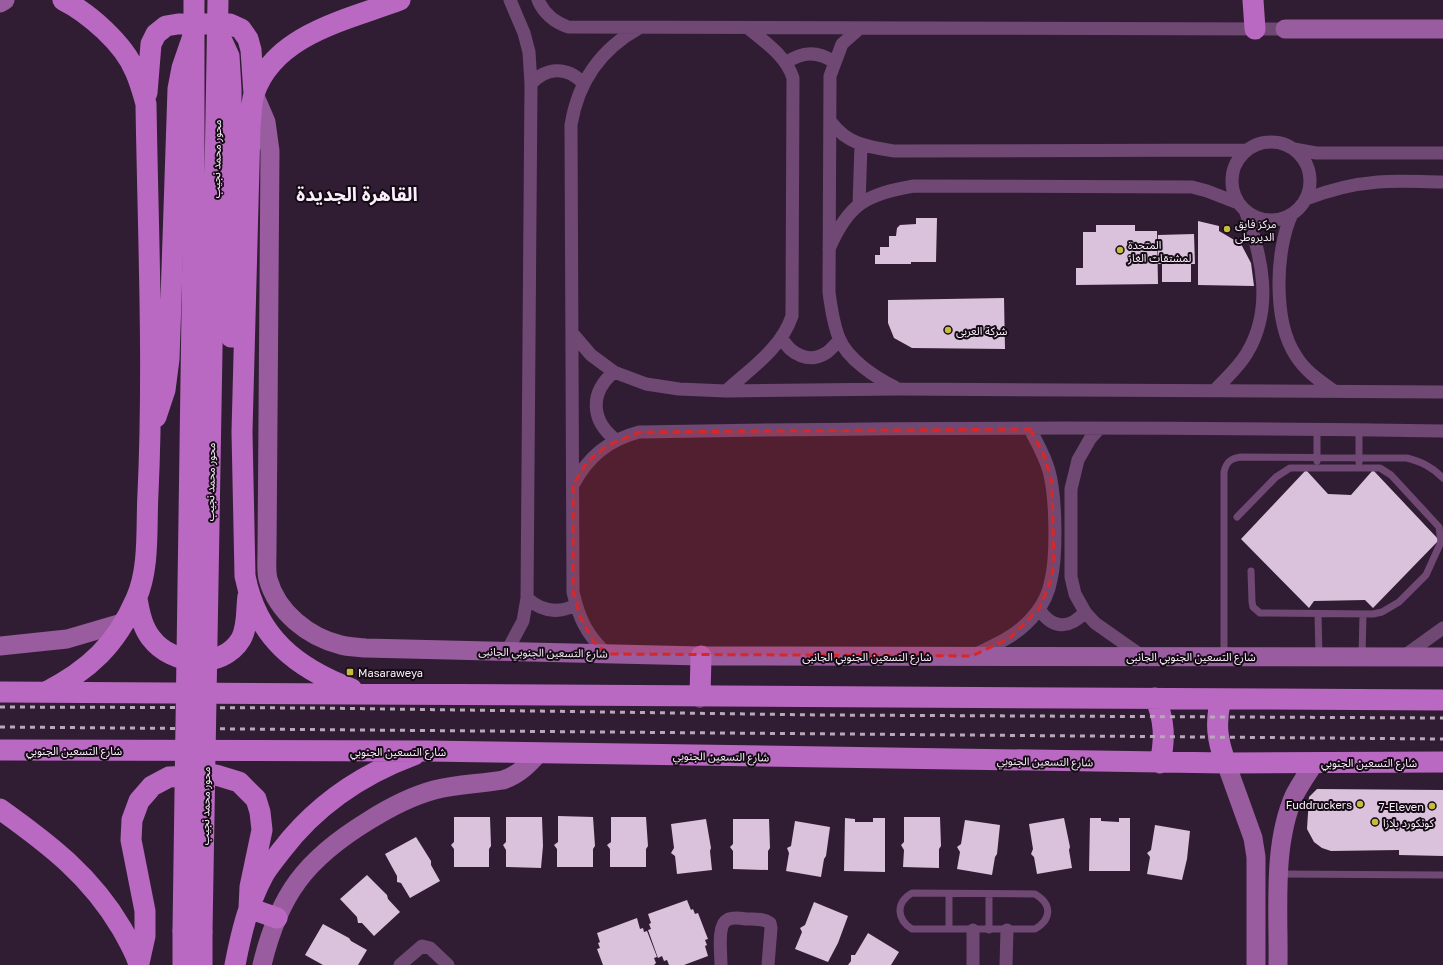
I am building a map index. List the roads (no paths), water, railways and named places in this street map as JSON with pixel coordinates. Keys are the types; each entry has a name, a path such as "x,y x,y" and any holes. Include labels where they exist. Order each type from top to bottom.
{"main road":[{"path":"63,0 88,16 124,52 135,70 146,104"},
{"name":"محور محمد نجيب","path":"194,0 193,932 202,965"},
{"name":"محور محمد نجيب","path":"183,965 193,932 218,0"},
{"path":"254,94 276,58 291,45 314,32 400,0"},
{"path":"1253,0 1255,29"},
{"path":"43,693 71,679 93,662 111,643 125,622 137,598 145,560 151,432 146,104 151,44 156,34 166,26 178,24 230,24 240,29 248,38 251,50 254,94 250,128 242,432 243,560 248,592 258,617 273,639 292,657 311,671 332,682 364,694"},
{"path":"151,432 165,390 169,359 178,89 182,68 195,32"},
{"path":"218,32 229,56 231,71 230,331 233,378 242,432"},
{"path":"137,598 141,619 151,638 166,653 183,659 201,661 219,658 232,650 242,638 248,592"},
{"path":"700,656 700,697"},
{"path":"0,692 1443,700"},
{"path":"1155,698 1160,710 1164,736 1160,763"},
{"path":"1221,698 1217,714 1217,731 1220,748 1226,763"},
{"name":"شارع التسعين الجنوبي","path":"0,750 427,751 1160,763 1443,762"},
{"path":"235,965 241,931 264,874 298,829 340,792 389,764 427,751"},
{"path":"139,964 145,936 145,911 131,840 132,820 139,801 152,786 169,777 216,775 239,782 256,799 260,812 262,830 250,887 249,908"},
{"path":"0,809 52,847 87,881 116,920 139,964"},
{"path":"249,908 277,918"}],"street":[{"path":"0,3 5,0"},
{"path":"507,651 523,621 527,598 531,84 528,52 524,32 510,0"},
{"path":"538,0 548,16 554,21 568,27 859,29 1443,29"},
{"path":"607,654 593,641 576,605 573,592 571,125 574,110 584,83 607,51 628,34 639,28"},
{"path":"726,391 782,338 792,316 794,87 790,70 786,63 748,28"},
{"path":"859,29 842,44 830,76 831,122 829,292 832,317 840,340 856,361 876,378 898,389"},
{"path":"786,63 799,55 806,53 821,54 834,62"},
{"path":"531,84 540,75 552,70 570,72 584,83"},
{"name":"شارع التسعين الجنوبي الجانبى","path":"254,94 266,122 270,151 268,579 279,603 296,623 324,639 341,645 365,648 700,656 1443,657"},
{"path":"831,122 840,134 861,144 894,151 1247,150"},
{"path":"1215,390 1238,366 1247,353 1257,331 1263,308 1262,264 1255,237 1242,206 1232,189 1232,175 1237,161 1247,150 1258,144 1270,142 1283,144 1294,149 1332,153 1443,153"},
{"path":"859,205 861,144"},
{"path":"1294,149 1302,157 1309,172 1310,188 1306,199 1292,214 1283,238 1280,265 1280,308 1282,325 1287,341 1296,357 1306,370 1334,391"},
{"path":"1306,199 1342,187 1361,183 1380,181 1443,182"},
{"path":"829,249 839,226 850,212 859,205 869,198 891,190 914,186 1192,187 1207,190 1242,206 1256,217 1268,220 1281,219 1292,214"},
{"path":"573,334 591,355 614,372 646,384 680,389 726,391 898,389 1443,392"},
{"path":"782,338 793,352 810,358 827,353 840,340"},
{"path":"614,372 600,387 596,407 600,422 604,429 616,440"},
{"path":"573,485 587,462 596,453 616,440 639,432 829,429 1317,429 1443,431"},
{"path":"972,656 1010,638 1024,627 1039,610 1051,581 1054,563 1054,497 1045,457 1030,429"},
{"path":"1099,429 1081,455 1070,489 1071,577 1075,594 1085,612 1095,623 1142,656"},
{"path":"527,598 539,607 554,611 576,605"},
{"path":"1039,610 1045,619 1061,625 1067,625 1078,620 1085,612"},
{"path":"0,646 67,638 125,622"},
{"path":"1404,656 1443,628"},
{"path":"262,965 280,909 306,869 340,838 385,811 433,790 511,778 524,769 538,754"},
{"path":"1278,965 1279,874 1285,824 1294,796 1315,762"},
{"path":"1226,763 1253,838 1256,857 1256,965"},
{"path":"721,965 722,924 726,920 732,918 762,919 770,923 771,928 768,965"},
{"path":"973,930 973,965"},
{"path":"1006,965 1007,930"},
{"path":"400,965 418,947 427,946 448,965"}],"lane":[{"path":"1317,429 1317,467"},
{"path":"1358,430 1359,468"},
{"path":"1224,656 1225,466 1234,457 1407,458 1421,461 1434,468 1443,478"},
{"path":"1237,517 1283,471 1298,467 1380,468 1391,474 1439,527 1442,537 1432,565 1422,579 1391,607 1373,614 1260,613 1253,606 1252,602 1251,571"},
{"path":"1318,614 1319,656"},
{"path":"1362,656 1363,614"},
{"path":"1279,874 1443,875"},
{"path":"912,893 989,894 1036,894 1043,899 1048,907 1048,916 1043,924 1036,929 1007,930 912,929 900,918 899,911 905,897 912,893"},
{"path":"949,894 949,930"},
{"path":"989,894 989,930"}],"railway":[{"path":"0,707 317,708 821,715 1443,718"},
{"path":"0,727 1443,739"}],"place":[{"name":"مركز فايق الديروطى","path":"1227,229"},
{"name":"المتحدة لمشتقات الغاز","path":"1120,250"},
{"name":"شركة العربى","path":"948,330"},
{"name":"Masaraweya","path":"350,672"},
{"name":"Fuddruckers","path":"1360,804"},
{"name":"7-Eleven","path":"1432,806"},
{"name":"كونكورد بلازا","path":"1375,822"}],"district":[{"name":"القاهرة الجديدة","path":"357,193"}]}
